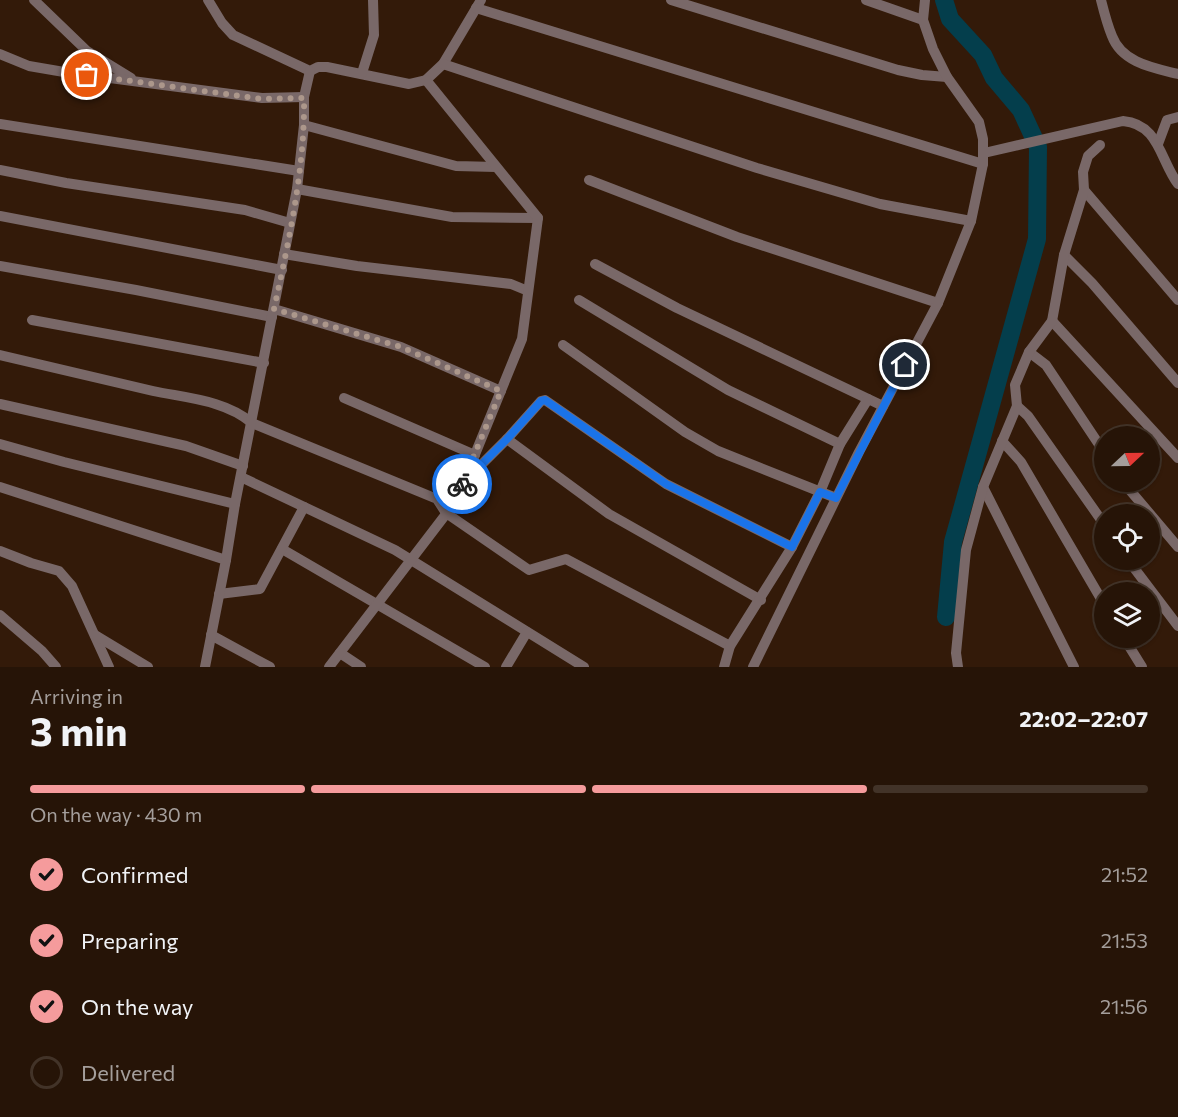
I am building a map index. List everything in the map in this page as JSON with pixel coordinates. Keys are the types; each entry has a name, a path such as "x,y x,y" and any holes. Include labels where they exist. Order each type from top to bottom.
{"street":[{"path":"34,0 87,51 134,80"},
{"path":"208,0 222,23 233,35 310,71"},
{"path":"363,73 374,35 373,0"},
{"path":"671,0 898,70 947,77"},
{"path":"866,0 923,20"},
{"path":"753,667 836,498 938,303 971,221 983,159 979,122 947,77 933,49 923,20 925,0"},
{"path":"1101,0 1113,39 1126,55 1141,65 1178,74"},
{"path":"310,71 318,67 327,67 409,84 426,80 444,64 479,4 983,159 1018,146 1069,133 1123,121 1136,122 1145,127 1158,144 1178,184"},
{"path":"0,54 29,66 262,99 304,98"},
{"path":"444,64 757,168 880,204 971,221"},
{"path":"205,667 297,189 304,125 304,98 310,71"},
{"path":"329,667 456,501 522,339 538,218 426,80"},
{"path":"1158,144 1178,107"},
{"path":"0,124 299,171"},
{"path":"304,125 456,166 496,167"},
{"path":"957,667 956,653 966,550 983,487 1017,406 1014,386 1029,352 1052,321 1064,255 1084,190 1083,172 1088,156 1100,145"},
{"path":"0,170 66,183 245,210 290,223"},
{"path":"589,180 737,237 938,303"},
{"path":"297,189 452,217 538,218"},
{"path":"1084,190 1178,300"},
{"path":"0,216 282,270"},
{"path":"284,254 357,266 511,284 528,291"},
{"path":"1064,255 1092,283 1178,383"},
{"path":"594,264 677,308 883,406"},
{"path":"0,266 273,313 401,347 501,391"},
{"path":"579,300 728,390 840,444"},
{"path":"32,320 264,363"},
{"path":"1052,321 1178,458"},
{"path":"563,345 667,420 718,451 836,498"},
{"path":"1029,352 1046,365 1094,437"},
{"path":"0,355 170,395 206,401 240,413 252,423 437,499 446,513 529,570 566,559 730,646"},
{"path":"344,398 475,455"},
{"path":"724,667 730,646 792,547 820,492 840,444 868,399"},
{"path":"462,485 541,401 545,400 666,484 792,547"},
{"path":"0,404 186,446 242,472 304,507 395,550 584,667"},
{"path":"1017,406 1034,425 1094,510"},
{"path":"507,439 609,514 760,600"},
{"path":"1002,441 1021,462 1094,587"},
{"path":"0,444 235,504"},
{"path":"0,487 226,560"},
{"path":"983,487 1074,667"},
{"path":"1132,492 1178,547"},
{"path":"219,594 260,589 304,507"},
{"path":"282,549 485,667"},
{"path":"0,551 59,571 72,586 109,667"},
{"path":"1136,570 1178,626"},
{"path":"0,615 42,651 56,667"},
{"path":"506,667 527,632"},
{"path":"95,635 148,667"},
{"path":"211,635 270,667"},
{"path":"1130,648 1142,667"},
{"path":"340,653 361,667"}],"waterway":[{"path":"944,0 950,19 983,55 994,78 1021,110 1038,147 1037,239 953,542 946,617"}],"way so far":[{"path":"87,75 262,99 304,98 304,125 297,189 274,309 401,347 501,391 462,484"}],"route":[{"path":"462,484 541,401 545,400 666,484 792,547 820,492 836,498 905,365"}]}
